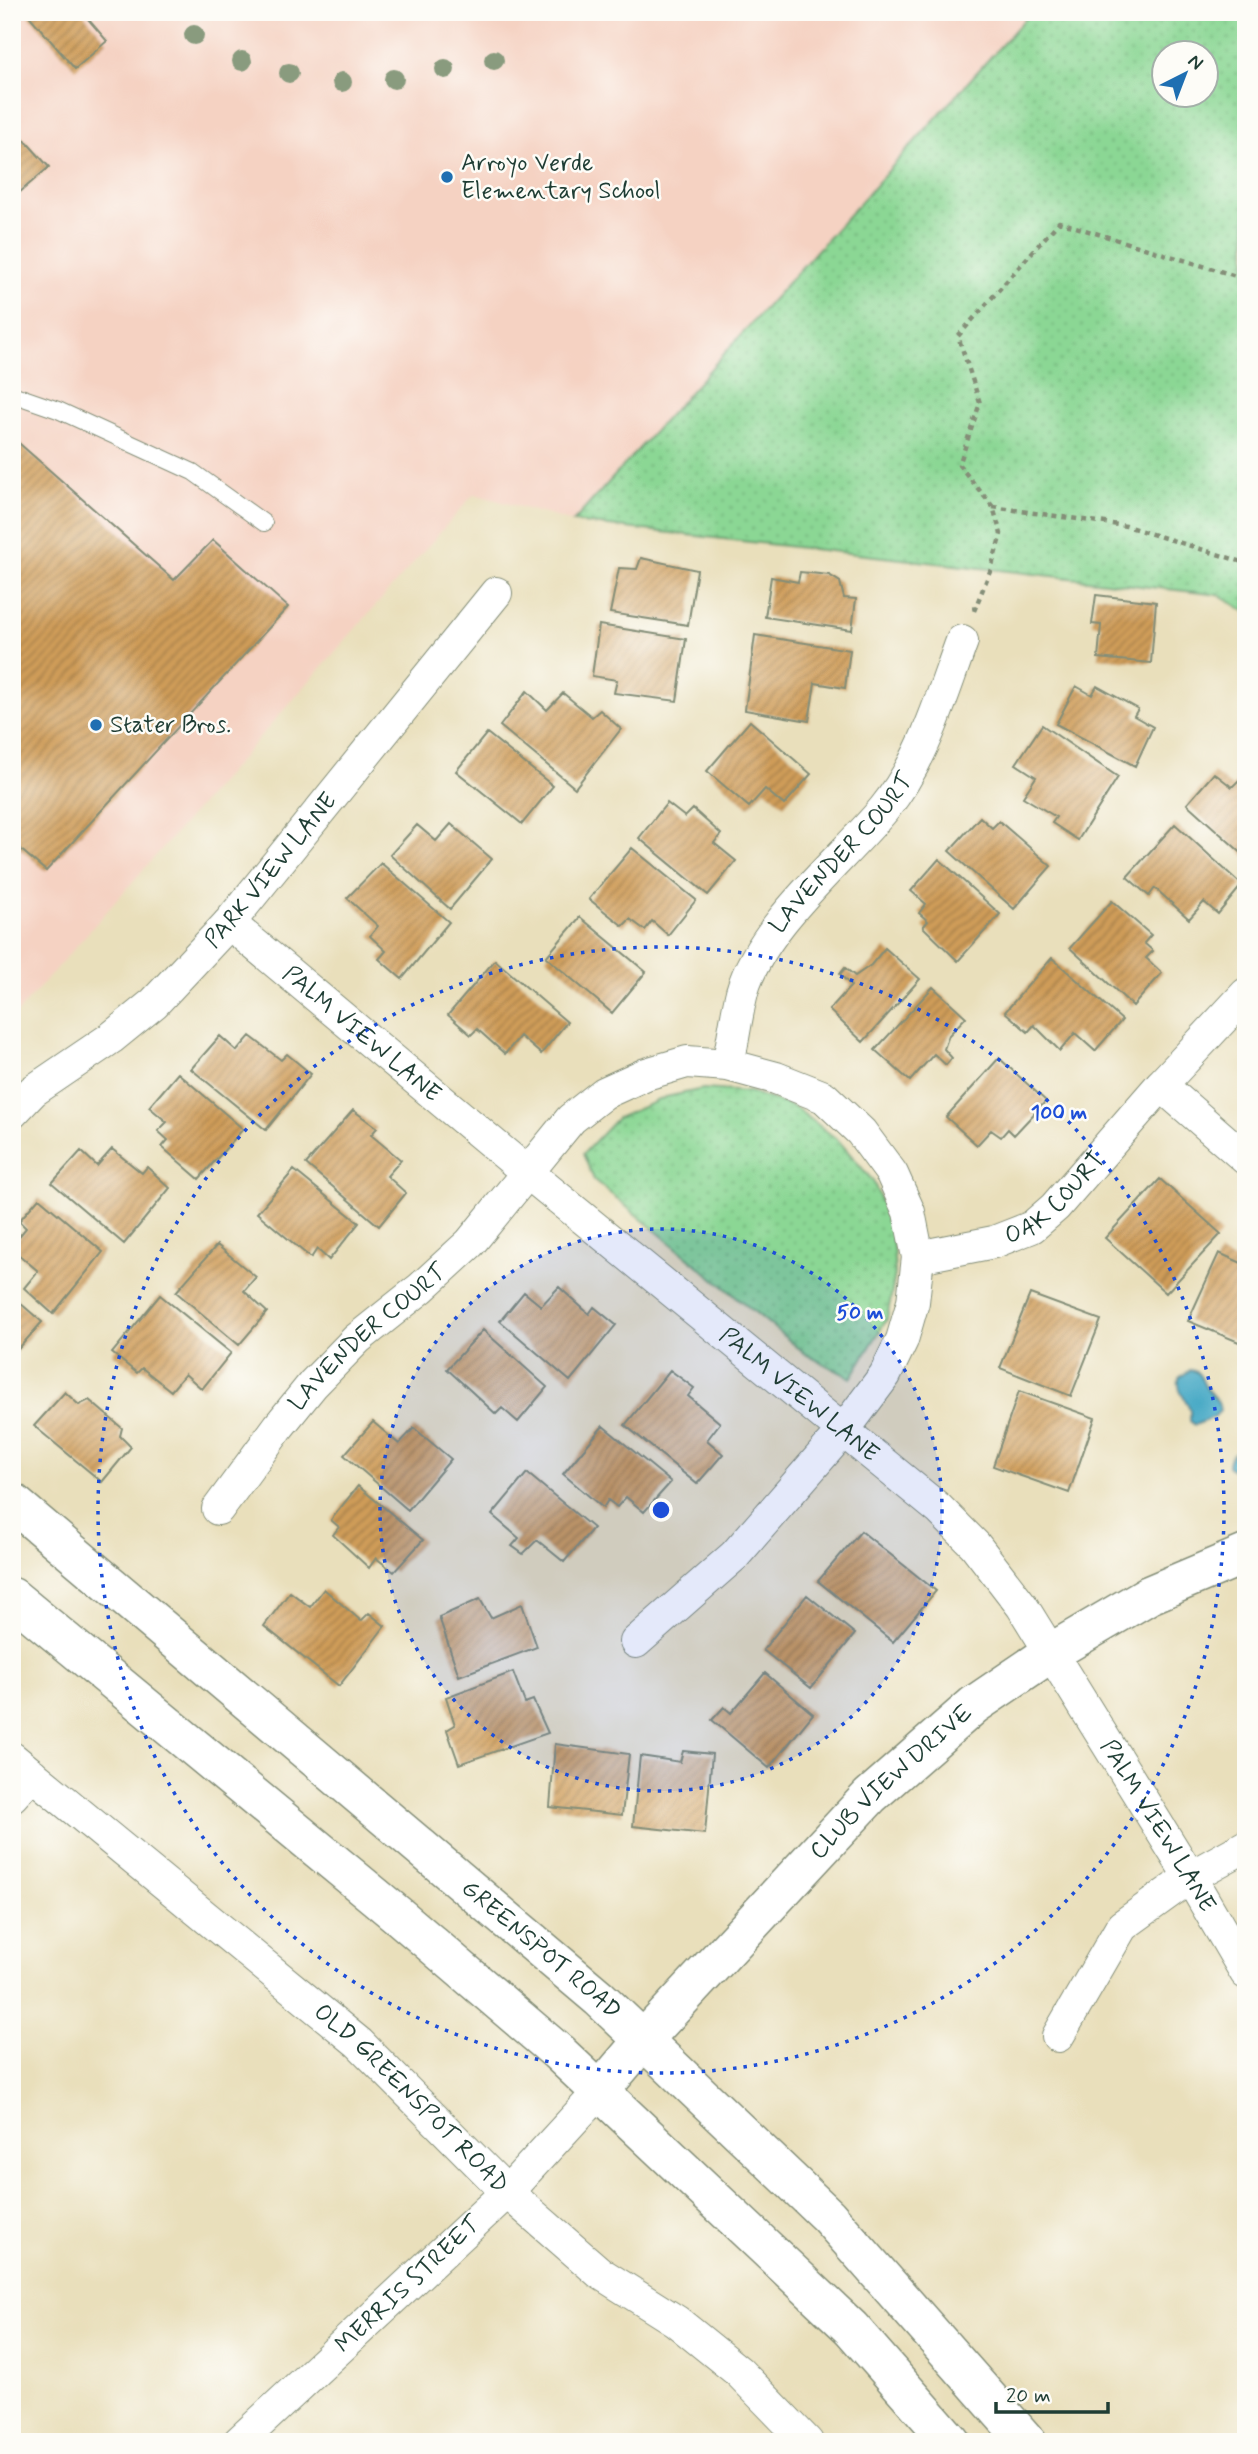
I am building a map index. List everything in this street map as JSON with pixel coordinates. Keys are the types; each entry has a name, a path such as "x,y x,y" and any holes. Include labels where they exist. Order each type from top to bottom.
{"main road":[{"name":"GREENSPOT ROAD","path":"12,1502 599,1998 644,2039 828,2216 1027,2442"},
{"name":"CLUB VIEW DRIVE","path":"600,2091 644,2039 870,1796 974,1705 1052,1652 1149,1595 1246,1553"},
{"path":"12,1597 400,1917 558,2052 851,2328 951,2442"}],"street":[{"name":"PARK VIEW LANE","path":"12,1113 33,1091 111,1038 154,1003 229,923 496,593"},
{"name":"LAVENDER COURT","path":"728,1065 743,990 763,948 834,862 885,808 923,747 962,641"},
{"name":"PALM VIEW LANE","path":"229,923 528,1173 939,1509 975,1545 1016,1597 1052,1652 1246,1973"},
{"name":"OAK COURT","path":"918,1257 994,1242 1032,1227 1055,1207 1161,1085 1246,994"},
{"name":"LAVENDER COURT","path":"218,1509 313,1384 357,1339 421,1288 470,1243 571,1119 604,1093 646,1074 687,1062 728,1065 776,1078 824,1097 861,1132 892,1174 909,1212 918,1257 913,1302 902,1340 885,1375 843,1431"},
{"path":"1161,1085 1246,1159"},
{"path":"636,1642 734,1555 843,1431"},
{"name":"OLD GREENSPOT ROAD","path":"19,1776 359,2043 507,2192 600,2273 676,2321 739,2372 807,2442"},
{"path":"1058,2036 1122,1926 1190,1877 1246,1846"},
{"name":"MERRIS STREET","path":"239,2442 507,2192 600,2091"}],"lane":[{"path":"12,394 58,410 192,472 264,523"}],"path":[{"path":"962,641 991,569 1001,534 993,507 960,465 979,403 958,337 1059,222 1246,279"},
{"path":"993,507 1126,526 1246,563"}],"shaded area":[{"name":"Arroyo Verde Elementary School","path":"12,12 1031,12 573,522 474,494 12,1019"}],"green space":[{"path":"1031,12 1246,12 1246,612 1220,595 573,522"},
{"path":"703,1089 750,1092 794,1107 838,1140 873,1181 892,1228 895,1274 887,1319 851,1378 807,1355 594,1180 583,1154 617,1118 666,1097"}],"water":[{"path":"1190,1370 1200,1376 1218,1403 1220,1411 1214,1417 1195,1425 1190,1421 1190,1410 1179,1383 1179,1378"},
{"path":"1246,1448 1246,1476 1242,1477 1228,1466 1228,1462 1233,1454"}],"building":[{"path":"26,12 82,12 107,41 75,69"},
{"path":"12,126 49,167 12,199"},
{"name":"Stater Bros.","path":"12,437 174,580 213,540 288,607 46,871 12,842"},
{"path":"641,558 697,570 688,625 610,613 619,568 637,569"},
{"path":"800,572 829,575 840,582 844,598 856,599 852,630 765,617 771,577 798,582"},
{"path":"1096,595 1156,602 1151,663 1098,658 1101,625 1092,624"},
{"path":"599,625 686,639 677,701 614,693 617,680 592,676"},
{"path":"755,635 850,650 845,688 815,683 809,721 745,710"},
{"path":"1076,686 1092,695 1097,686 1138,709 1134,716 1153,727 1135,766 1056,724"},
{"path":"527,691 547,710 563,693 592,717 600,710 621,729 575,788 500,726"},
{"path":"750,721 811,774 784,805 765,789 749,807 707,771"},
{"path":"1042,725 1118,777 1078,840 1052,823 1056,817 1023,797 1036,777 1016,764"},
{"path":"487,733 553,786 522,824 456,771"},
{"path":"1214,773 1232,787 1239,780 1246,786 1246,857 1187,804"},
{"path":"667,803 685,817 693,809 721,834 714,843 736,861 708,895 639,838"},
{"path":"980,817 992,828 999,821 1051,866 1014,909 949,851"},
{"path":"451,824 492,859 450,909 390,855 417,825 436,841"},
{"path":"1175,824 1242,885 1218,914 1204,902 1189,919 1155,888 1149,896 1127,877"},
{"path":"632,848 696,900 668,935 652,921 645,930 630,919 623,926 589,899"},
{"path":"939,859 1000,914 958,961 923,927 928,921 919,913 926,904 911,891"},
{"path":"381,863 449,922 402,979 379,959 386,951 370,936 378,926 347,898"},
{"path":"1112,901 1151,935 1144,943 1153,951 1146,958 1162,973 1133,1006 1070,948"},
{"path":"580,917 646,972 612,1013 546,957"},
{"path":"885,948 920,979 863,1042 829,1010 851,986 840,974 845,968 855,976 871,965"},
{"path":"1052,958 1122,1020 1095,1051 1075,1033 1060,1051 1034,1025 1028,1032 1005,1012"},
{"path":"495,960 567,1022 541,1054 520,1036 505,1054 477,1029 471,1035 448,1015"},
{"path":"933,987 966,1017 949,1035 944,1049 952,1058 946,1065 934,1054 910,1081 875,1050"},
{"path":"220,1036 237,1051 250,1036 281,1060 287,1054 311,1074 266,1130 191,1069"},
{"path":"999,1058 1046,1101 1014,1135 1008,1129 1001,1137 991,1130 977,1145 946,1117"},
{"path":"178,1073 243,1129 199,1179 162,1147 168,1140 158,1131 167,1122 149,1107"},
{"path":"353,1110 377,1128 371,1135 401,1160 387,1176 406,1193 379,1226 306,1164"},
{"path":"112,1149 142,1173 147,1167 170,1188 124,1244 52,1183 81,1151 97,1166"},
{"path":"294,1170 359,1223 329,1260 317,1249 311,1258 257,1213"},
{"path":"1160,1179 1221,1234 1166,1293 1105,1238"},
{"path":"39,1198 103,1252 53,1314 24,1288 38,1271 12,1249 12,1245 26,1228 19,1221"},
{"path":"217,1245 256,1277 244,1291 267,1312 239,1345 176,1292"},
{"path":"1219,1253 1246,1265 1246,1345 1188,1321"},
{"path":"559,1287 589,1314 594,1307 616,1325 570,1381 500,1321 524,1292 541,1306"},
{"path":"1030,1294 1101,1320 1071,1396 1000,1368"},
{"path":"160,1295 231,1353 202,1389 185,1374 171,1391 142,1368 137,1373 112,1353"},
{"path":"12,1296 42,1322 12,1356"},
{"path":"483,1330 547,1387 518,1422 502,1408 496,1414 447,1369"},
{"path":"670,1370 694,1388 688,1396 720,1423 707,1440 723,1454 697,1484 625,1425"},
{"path":"1019,1391 1095,1418 1069,1493 993,1466"},
{"path":"65,1392 79,1405 89,1400 122,1428 120,1436 131,1447 102,1482 34,1426"},
{"path":"373,1422 399,1444 414,1428 451,1459 408,1510 344,1455"},
{"path":"603,1426 671,1482 644,1512 626,1497 617,1507 608,1500 603,1508 563,1474"},
{"path":"527,1473 593,1528 564,1562 537,1540 523,1554 512,1546 519,1538 492,1515"},
{"path":"358,1486 423,1540 394,1572 376,1558 369,1568 333,1535 339,1527 331,1520"},
{"path":"861,1531 936,1591 893,1642 818,1581"},
{"path":"324,1589 361,1621 369,1613 385,1626 339,1686 264,1626 290,1592 310,1607"},
{"path":"807,1595 855,1634 811,1688 763,1650"},
{"path":"480,1599 491,1618 522,1604 537,1647 459,1676 439,1617"},
{"path":"513,1672 525,1703 533,1700 548,1733 459,1764 447,1730 455,1725 446,1697"},
{"path":"765,1673 813,1714 769,1768 712,1720 724,1707 731,1713"},
{"path":"555,1744 629,1754 622,1815 550,1807"},
{"path":"683,1751 712,1754 705,1834 633,1826 640,1756 680,1762"}],"place":[{"name":"Arroyo Verde Elementary School","path":"447,177"},
{"name":"Stater Bros.","path":"96,725"}]}
